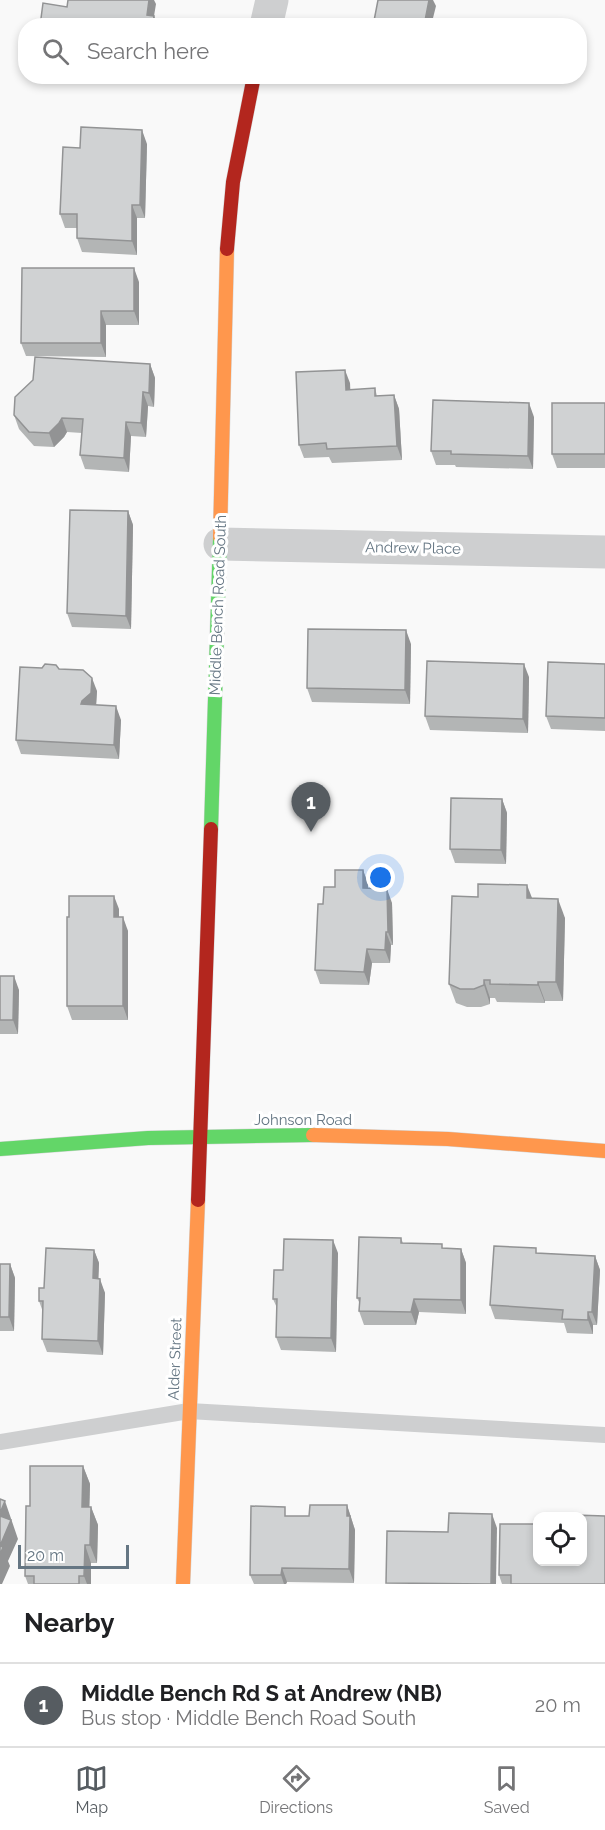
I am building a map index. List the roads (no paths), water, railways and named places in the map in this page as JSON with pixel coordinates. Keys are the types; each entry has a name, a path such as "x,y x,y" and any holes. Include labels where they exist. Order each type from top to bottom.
{"street":[{"path":"268,18 272,0"},
{"name":"Middle Bench Road South","path":"201,1136 220,544 227,235 233,182 252,84"},
{"name":"Andrew Place","path":"220,544 605,552"},
{"name":"Johnson Road","path":"0,1149 56,1142 201,1136 397,1137 605,1151"},
{"name":"Alder Street","path":"183,1584 201,1136"}],"lane":[{"path":"0,1442 189,1411 605,1435"}],"place":[{"name":"Middle Bench Rd S at Andrew (NB)","path":"311,832"}]}
